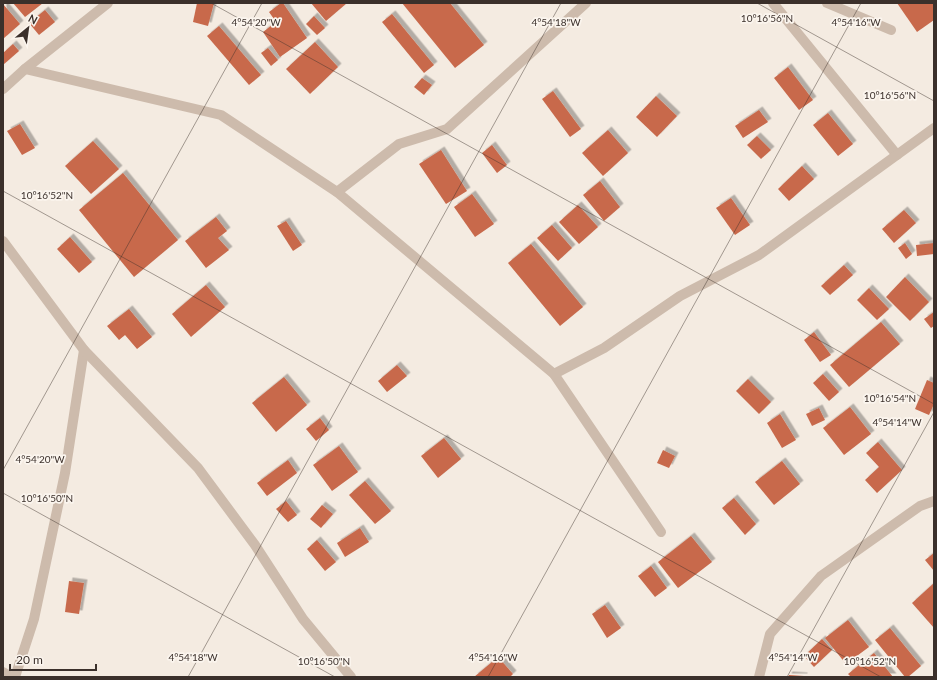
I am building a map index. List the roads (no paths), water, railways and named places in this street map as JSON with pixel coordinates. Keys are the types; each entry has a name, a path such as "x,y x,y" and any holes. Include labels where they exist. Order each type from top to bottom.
{"street":[{"path":"3,89 25,69 108,3"},
{"path":"337,192 399,144 447,129 586,3"},
{"path":"773,3 897,155"},
{"path":"827,3 891,30"},
{"path":"25,69 221,115 337,192 554,374 661,532"},
{"path":"554,374 604,348 680,296 759,255 934,128"},
{"path":"3,241 84,350 198,468 255,544 303,618 351,677"},
{"path":"3,672 13,677 34,619 63,481 84,350"},
{"path":"759,677 770,634 820,576 920,506 934,501"}]}
